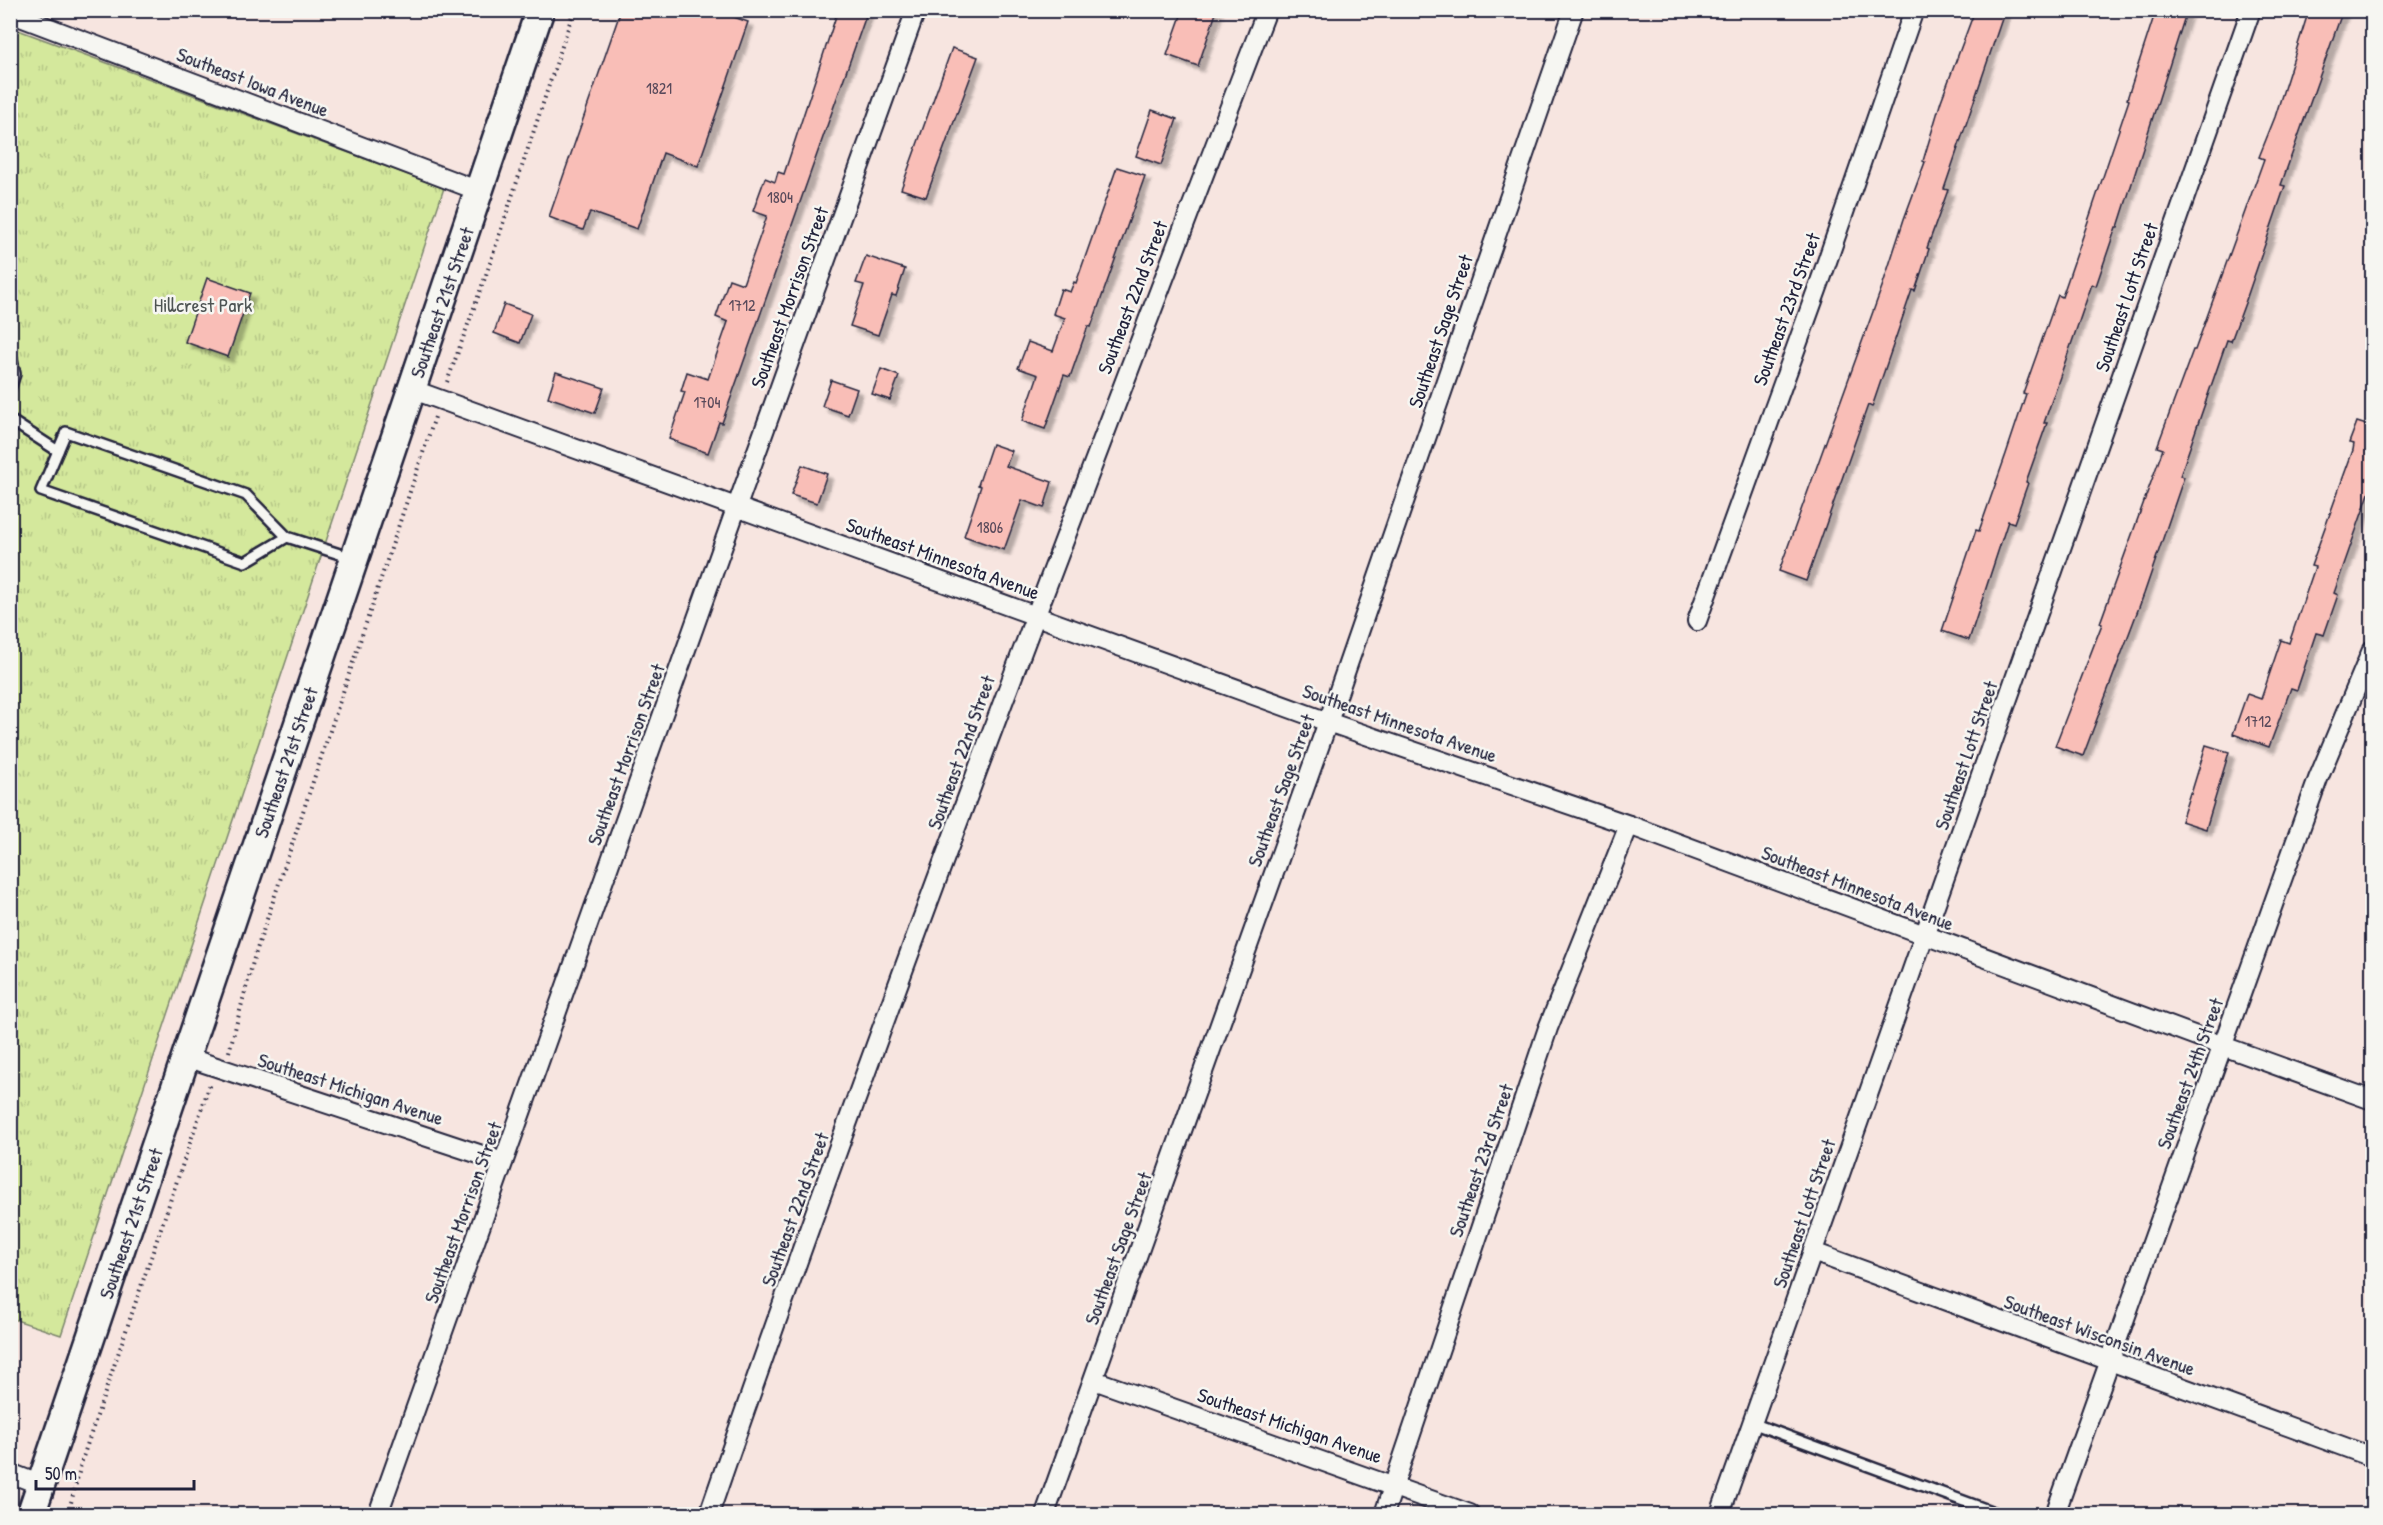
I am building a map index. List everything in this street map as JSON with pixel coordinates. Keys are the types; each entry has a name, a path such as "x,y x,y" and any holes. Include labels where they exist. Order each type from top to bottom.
{"main road":[{"name":"Southeast 21st Street","path":"31,1515 540,10"}],"street":[{"name":"Southeast Morrison Street","path":"378,1515 916,10"},
{"name":"Southeast 22nd Street","path":"709,1515 758,1372 1034,615 1267,10"},
{"name":"Southeast Sage Street","path":"1046,1515 1328,722 1574,10"},
{"name":"Southeast 23rd Street","path":"1697,621 1818,287 1914,10"},
{"name":"Southeast Lott Street","path":"1720,1515 2251,10"},
{"name":"Southeast Iowa Avenue","path":"10,13 479,191"},
{"name":"Southeast Minnesota Avenue","path":"411,389 1328,722 1629,825 2373,1100"},
{"name":"Southeast 24th Street","path":"2055,1515 2318,779 2373,650"},
{"name":"Southeast 23rd Street","path":"1384,1515 1548,1028 1629,825"},
{"name":"Southeast Michigan Avenue","path":"186,1057 503,1162"},
{"name":"Southeast Wisconsin Avenue","path":"1813,1252 2373,1457"},
{"name":"Southeast Michigan Avenue","path":"1094,1380 1470,1515"},
{"path":"10,1473 41,1485"}],"lane":[{"path":"10,351 15,374 10,389"},
{"path":"10,420 58,451"},
{"path":"287,537 245,562 41,491 66,432 246,495 287,537 354,558"},
{"path":"1752,1423 1999,1515"}],"path":[{"path":"68,1515 83,1457 209,1085 231,1048 254,958 574,10"}],"green space":[{"name":"Hillcrest Park","path":"10,27 444,188 61,1335 10,1318"}],"building":[{"path":"621,10 714,10 748,22 698,166 663,153 637,229 590,212 583,230 549,217"},
{"path":"838,10 868,10 722,423 719,422 708,453 669,439 685,392 681,391 687,372 708,379 728,322 716,317 729,279 743,284 767,216 753,211 765,178 775,182 778,172 784,174"},
{"path":"1183,10 1217,10 1198,66 1167,55"},
{"path":"1975,10 2005,10 1944,189 1948,190 1927,248 1929,249 1915,291 1912,290 1872,407 1868,405 1806,581 1779,571 1883,284 1925,162 1923,161 1941,101"},
{"path":"2156,10 2187,10 2118,227 2116,227 2096,286 2092,284 2044,423 2047,423 2026,482 2028,483 2014,523 2008,521 1969,640 1942,631 1976,530 1979,531 2006,454 2026,394 2023,393 2058,295 2062,297 2129,100 2127,99"},
{"path":"2309,10 2343,10 2281,185 2285,186 2245,303 2231,341 2227,340 2180,476 2184,477 2144,594 2083,756 2055,746 2102,624 2100,623 2163,449 2157,447 2193,350 2195,350 2264,159 2259,157 2275,117"},
{"path":"952,48 978,57 926,197 901,189"},
{"path":"1152,110 1177,119 1161,165 1136,156"},
{"path":"1117,167 1145,176 1091,327 1088,326 1070,377 1064,375 1045,429 1022,421 1038,375 1018,368 1028,342 1053,351 1065,318 1053,314 1061,289 1070,292 1074,282 1076,283"},
{"path":"866,256 905,269 896,296 892,295 878,335 850,326 864,285 856,283"},
{"path":"207,278 250,293 228,357 185,342"},
{"path":"504,304 531,314 520,343 494,333"},
{"path":"881,369 899,376 890,400 872,394"},
{"path":"556,372 604,388 595,413 548,397"},
{"path":"831,380 857,389 848,415 822,406"},
{"path":"2357,422 2373,427 2373,482 2334,593 2338,595 2324,635 2316,633 2297,690 2291,688 2269,747 2233,734 2247,694 2261,699 2281,640 2289,643 2315,567 2311,566 2353,450 2354,444 2349,443"},
{"path":"992,444 1012,451 1006,466 1052,482 1044,508 1022,500 1004,550 964,536"},
{"path":"802,465 827,474 817,503 791,495"},
{"path":"2206,745 2229,752 2206,829 2181,821"}]}
